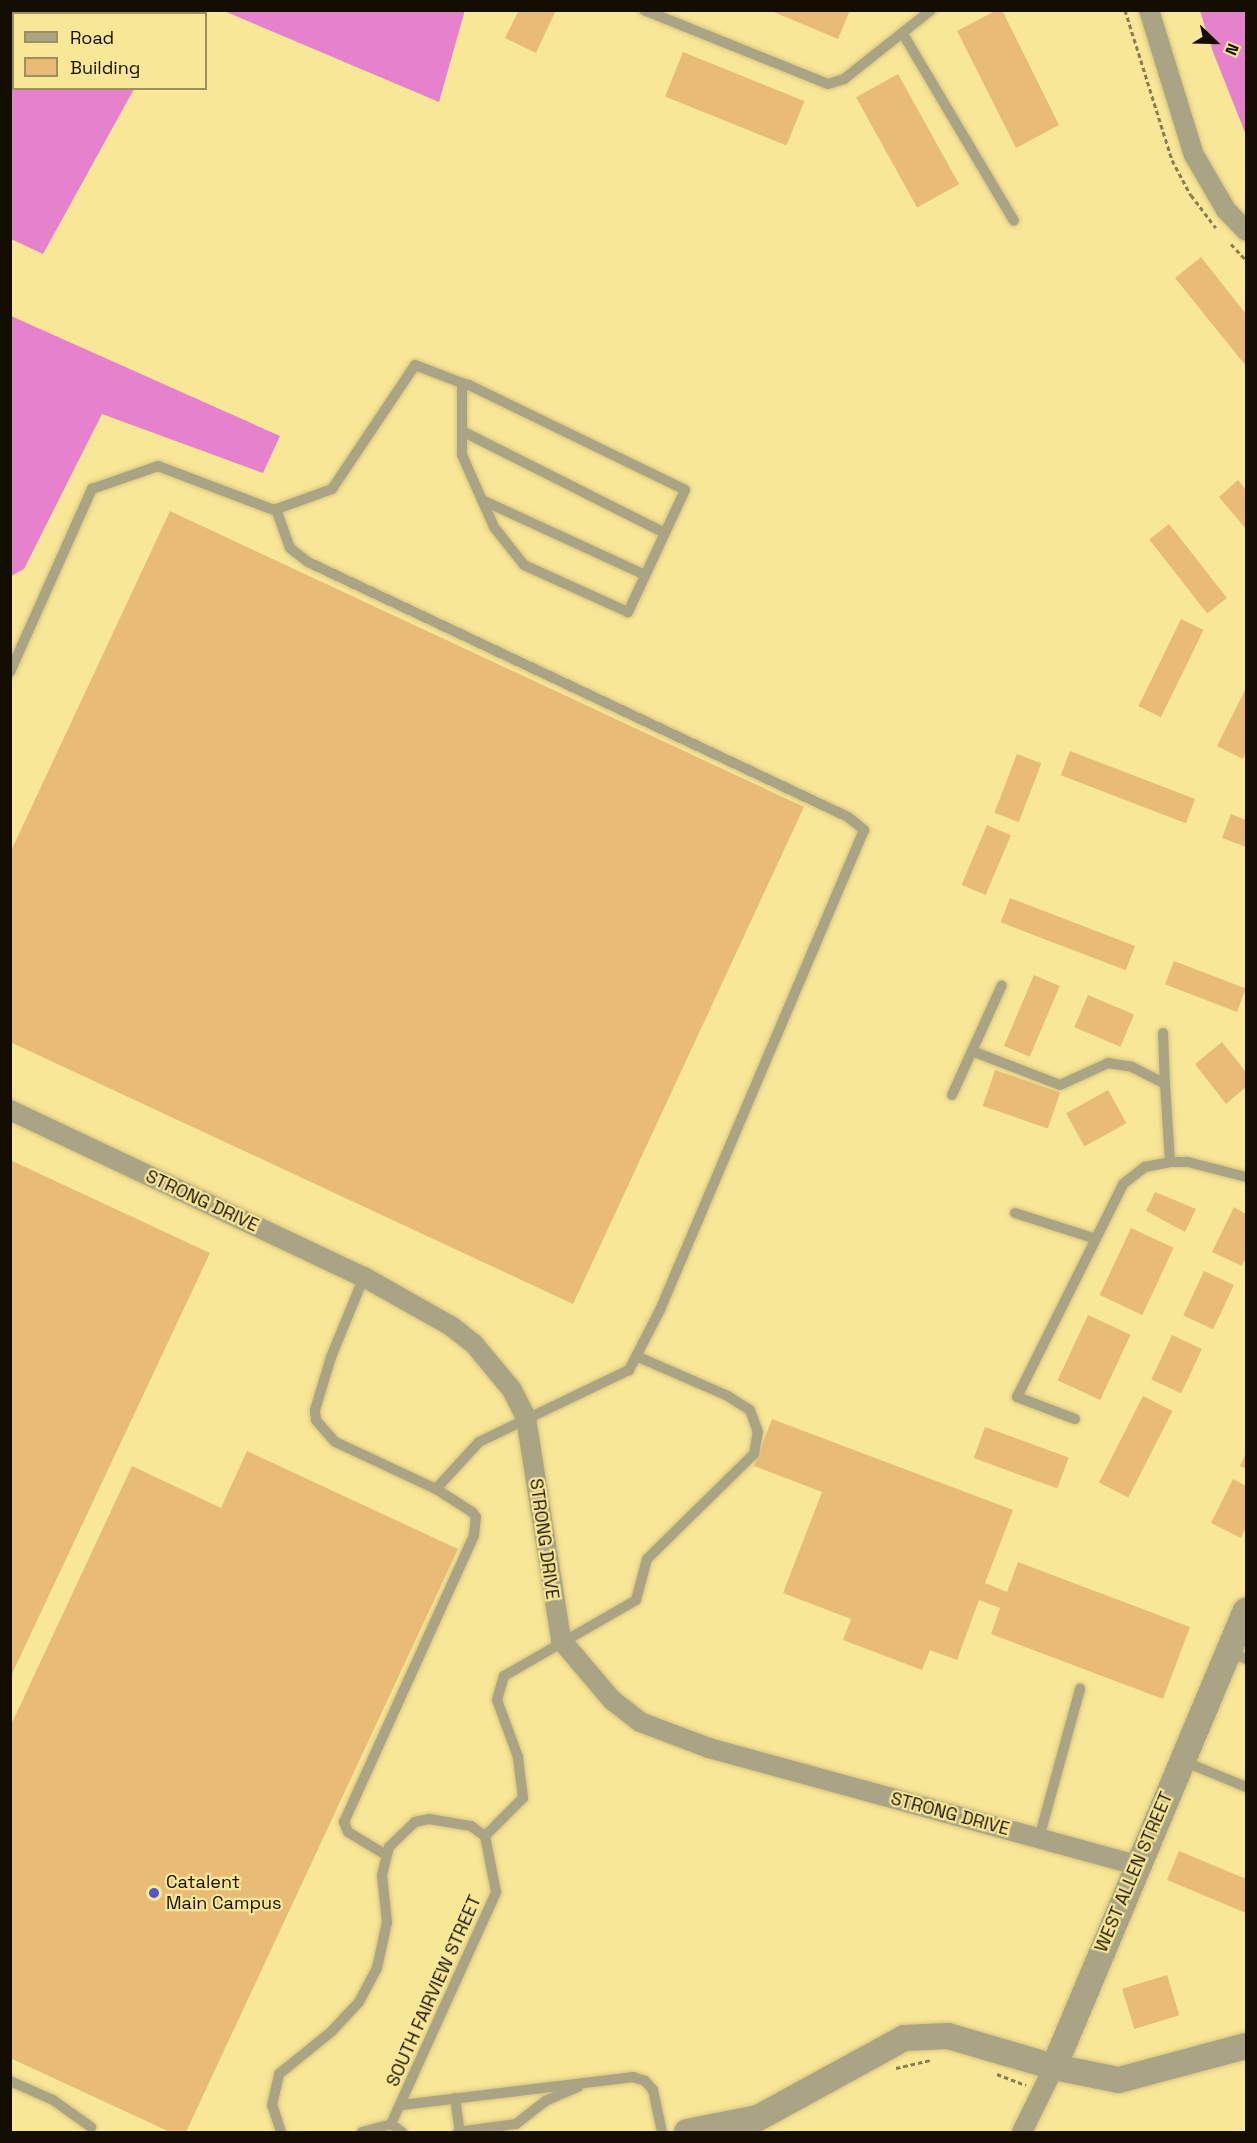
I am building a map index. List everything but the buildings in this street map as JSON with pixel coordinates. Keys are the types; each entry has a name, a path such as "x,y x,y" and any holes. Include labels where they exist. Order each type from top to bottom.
{"street":[{"path":"1149,10 1194,155 1226,210 1246,231"},
{"name":"STRONG DRIVE","path":"10,1110 364,1277 451,1326 474,1344 512,1390 526,1418 561,1640 612,1700 656,1731 1136,1865"},
{"name":"WEST ALLEN STREET","path":"1022,2133 1053,2067 1136,1865 1182,1761 1238,1655 1246,1611"},
{"path":"687,2133 758,2118 904,2038 948,2036 1053,2067 1119,2080 1246,2046"}],"lane":[{"path":"644,10 828,84 844,79 931,10"},
{"path":"903,34 1014,221"},
{"path":"10,672 92,489 158,466 276,509 332,489 415,365 462,383 685,490 628,612 524,566 494,527 462,455 462,383"},
{"path":"462,431 665,532"},
{"path":"482,500 645,575"},
{"path":"276,509 290,548 308,562 848,817 864,830 660,1310 629,1370 479,1442 436,1490"},
{"path":"952,1095 1002,985"},
{"path":"1163,1033 1170,1161"},
{"path":"972,1051 1060,1084 1107,1063 1132,1067 1165,1084"},
{"path":"1075,1419 1017,1397 1093,1238 1128,1179 1145,1167 1170,1161 1188,1162 1246,1177"},
{"path":"1016,1213 1093,1238"},
{"path":"364,1277 331,1357 315,1410 316,1420 335,1442 436,1490 472,1512 476,1517 474,1535 344,1822 348,1832 386,1855"},
{"path":"281,2133 272,2105 279,2074 331,2032 359,2002 377,1968 387,1922 382,1875 386,1855 405,1829 429,1819 471,1826 486,1836 523,1798 518,1757 497,1700 499,1685 504,1676 561,1640 636,1600 647,1558 754,1454 758,1432 750,1410 728,1396 636,1356"},
{"path":"1039,1838 1080,1689"},
{"path":"1182,1761 1246,1787"},
{"name":"SOUTH FAIRVIEW STREET","path":"391,2124 402,2105 496,1892 486,1836"},
{"path":"402,2105 633,2078 645,2081 653,2090 662,2133"},
{"path":"10,2081 53,2100 91,2127"},
{"path":"455,2098 459,2132 516,2124 545,2101 585,2084"},
{"path":"362,2133 391,2124 402,2133"}],"path":[{"path":"892,2070 940,2058"},
{"path":"991,2070 1041,2092"}],"shaded area":[{"path":"11,10 177,11 12,12 12,90 133,90 43,254 11,239"},
{"path":"224,10 465,10 439,102 224,11"},
{"path":"1200,11 1246,11 1246,135 1213,52"},
{"path":"11,316 280,436 263,473 102,414 24,569 11,576"}],"place":[{"name":"Catalent Main Campus","path":"154,1893"}]}
